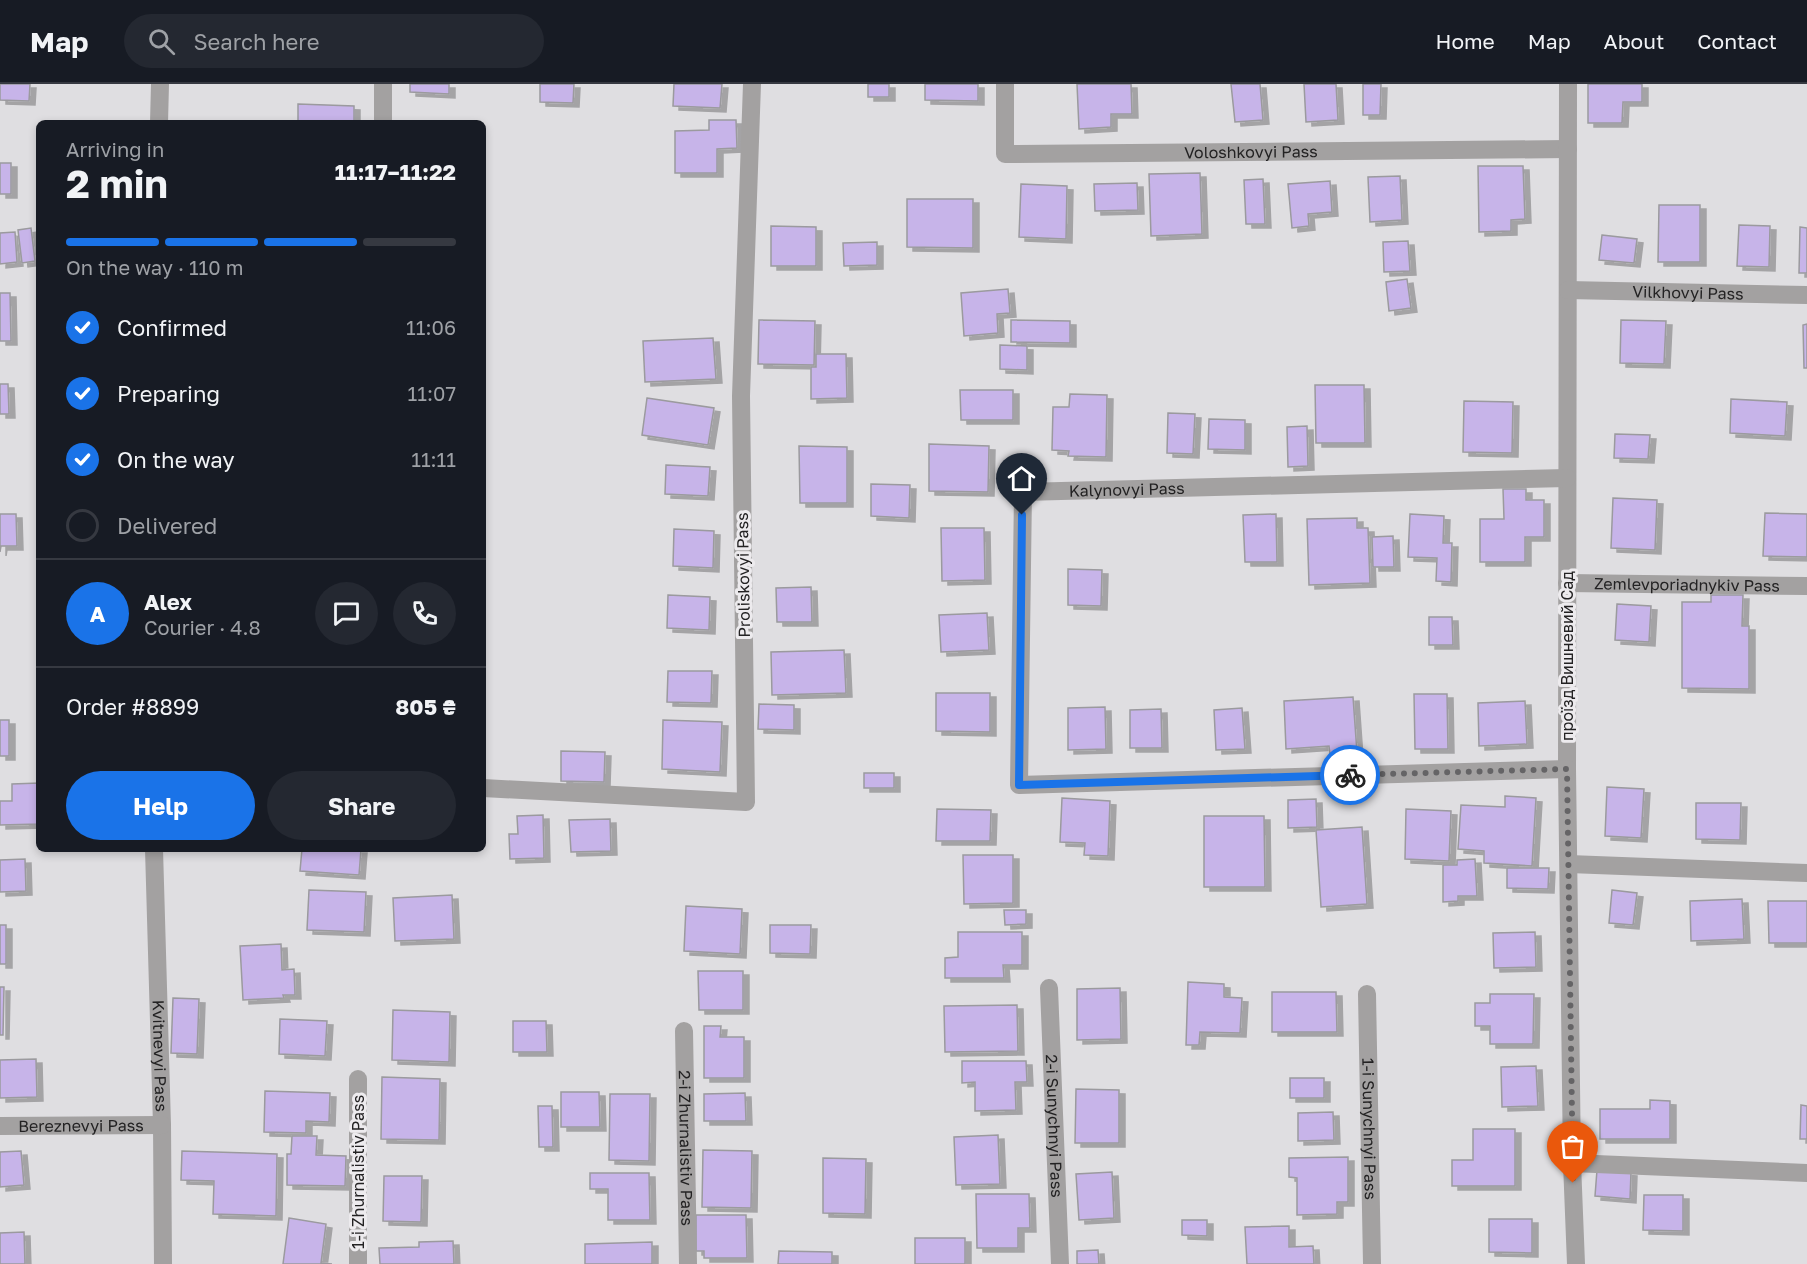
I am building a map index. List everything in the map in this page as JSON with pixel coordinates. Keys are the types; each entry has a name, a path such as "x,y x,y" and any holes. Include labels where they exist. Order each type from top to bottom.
{"street":[{"path":"159,120 160,84"},
{"path":"382,120 383,84"},
{"name":"Proliskovyi Pass","path":"486,788 746,801 741,396 752,84"},
{"name":"Voloshkovyi Pass","path":"1005,84 1005,154 1568,149"},
{"name":"проїзд Вишневий Сад","path":"1568,84 1567,769 1572,1163 1576,1264"},
{"name":"Vilkhovyi Pass","path":"1568,290 1807,295"},
{"name":"Kalynovyi Pass","path":"1567,769 1019,785 1023,492 1568,478"},
{"name":"Zemlevporiadnykiv Pass","path":"1568,583 1807,586"},
{"name":"Kvitnevyi Pass","path":"154,852 162,1125 163,1264"},
{"path":"1569,864 1807,873"},
{"name":"2-i Sunychnyi Pass","path":"1049,988 1060,1264"},
{"name":"1-i Sunychnyi Pass","path":"1367,994 1372,1264"},
{"name":"2-i Zhurnalistiv Pass","path":"684,1031 688,1264"},
{"name":"1-i Zhurnalistiv Pass","path":"358,1079 358,1264"},
{"name":"Bereznevyi Pass","path":"0,1126 162,1125"},
{"path":"1572,1163 1807,1173"}],"building":[{"path":"0,84 30,84 29,101 0,100"},
{"path":"410,84 449,84 449,94 410,92"},
{"path":"540,84 574,84 573,103 540,102"},
{"path":"674,84 722,84 720,108 673,106"},
{"path":"868,84 889,84 889,97 868,97"},
{"path":"925,84 978,84 978,101 925,100"},
{"path":"1077,84 1131,84 1132,114 1111,114 1111,127 1079,129"},
{"path":"1231,84 1260,84 1263,120 1235,122"},
{"path":"1304,84 1336,84 1338,120 1306,122"},
{"path":"1363,84 1381,84 1380,115 1363,115"},
{"path":"1588,84 1642,84 1642,102 1623,102 1622,123 1588,123"},
{"path":"298,104 354,106 354,120 298,120"},
{"path":"709,120 736,120 737,148 717,149 717,173 675,173 675,131 709,130"},
{"path":"0,163 11,163 11,194 0,194"},
{"path":"1478,166 1523,166 1525,219 1511,220 1511,231 1479,232"},
{"path":"1200,173 1202,234 1151,236 1149,174"},
{"path":"1400,176 1402,220 1370,222 1368,177"},
{"path":"1263,179 1265,224 1246,224 1244,180"},
{"path":"1330,181 1332,212 1308,214 1309,226 1292,228 1288,184"},
{"path":"1137,183 1138,210 1095,211 1094,184"},
{"path":"1021,184 1067,186 1066,239 1019,237"},
{"path":"907,199 973,199 973,248 907,247"},
{"path":"1659,205 1700,205 1700,262 1658,262"},
{"path":"1739,225 1770,226 1769,267 1737,266"},
{"path":"771,226 816,227 816,266 771,266"},
{"path":"1800,227 1807,228 1807,273 1799,273"},
{"path":"31,228 35,261 22,263 18,230"},
{"path":"15,232 17,262 0,264 0,233"},
{"path":"1602,235 1637,239 1634,263 1599,260"},
{"path":"1408,241 1410,271 1384,272 1383,242"},
{"path":"877,242 877,265 844,266 843,243"},
{"path":"1407,279 1411,308 1389,311 1386,282"},
{"path":"1008,289 1010,313 997,314 998,333 964,336 961,293"},
{"path":"0,293 10,293 11,341 0,341"},
{"path":"759,320 815,321 814,365 758,364"},
{"path":"1011,320 1070,321 1070,343 1011,342"},
{"path":"1621,320 1666,321 1664,364 1620,363"},
{"path":"1807,324 1807,368 1804,368 1803,325"},
{"path":"713,338 716,379 645,382 643,341"},
{"path":"1000,345 1027,346 1027,370 1000,369"},
{"path":"816,354 846,354 847,398 811,399 811,367 816,367"},
{"path":"0,384 8,384 9,414 0,414"},
{"path":"1315,385 1364,385 1365,443 1316,443"},
{"path":"960,390 1013,390 1013,420 961,420"},
{"path":"1070,394 1107,395 1106,457 1068,456 1069,451 1052,450 1053,407 1069,407"},
{"path":"647,398 714,408 708,445 642,435"},
{"path":"1731,399 1787,402 1785,436 1730,433"},
{"path":"1464,401 1513,402 1512,453 1463,452"},
{"path":"1168,413 1195,414 1193,454 1167,453"},
{"path":"1209,419 1245,420 1245,450 1208,449"},
{"path":"1307,426 1308,466 1288,467 1287,427"},
{"path":"1615,434 1650,435 1648,459 1614,458"},
{"path":"929,444 989,446 988,492 929,491"},
{"path":"799,446 847,447 847,503 800,503"},
{"path":"666,465 710,467 708,496 665,494"},
{"path":"871,484 910,485 909,518 871,516"},
{"path":"1503,489 1526,489 1526,500 1544,500 1544,537 1525,537 1525,562 1480,562 1480,519 1504,519"},
{"path":"1613,498 1657,500 1655,550 1611,548"},
{"path":"1765,513 1807,514 1807,557 1763,556"},
{"path":"0,514 16,514 17,546 1,546 0,552"},
{"path":"1276,514 1277,562 1245,562 1243,515"},
{"path":"1410,514 1444,516 1443,543 1452,543 1451,582 1436,581 1437,558 1408,557"},
{"path":"1357,518 1357,528 1368,528 1370,583 1309,585 1307,519"},
{"path":"941,528 984,528 985,580 942,581"},
{"path":"674,529 714,531 713,568 673,566"},
{"path":"1393,536 1394,567 1373,567 1372,537"},
{"path":"1068,569 1102,570 1101,606 1068,605"},
{"path":"811,587 812,622 777,622 776,588"},
{"path":"668,595 710,597 709,630 667,628"},
{"path":"1711,595 1743,595 1742,626 1749,626 1749,689 1682,688 1682,602 1711,602"},
{"path":"1617,604 1651,606 1649,642 1615,640"},
{"path":"987,613 989,650 941,652 939,615"},
{"path":"1429,617 1452,617 1453,645 1429,645"},
{"path":"844,650 846,693 772,695 771,652"},
{"path":"668,671 712,671 711,703 667,702"},
{"path":"936,693 990,693 990,732 936,731"},
{"path":"1414,694 1447,694 1448,749 1415,749"},
{"path":"1353,697 1357,753 1330,754 1329,746 1286,749 1284,701"},
{"path":"1525,701 1527,744 1479,746 1478,703"},
{"path":"759,704 794,705 794,730 758,729"},
{"path":"1105,707 1106,749 1068,750 1068,708"},
{"path":"1242,708 1245,749 1216,750 1214,710"},
{"path":"1161,709 1162,748 1130,748 1130,710"},
{"path":"0,720 9,720 9,756 0,756"},
{"path":"663,720 722,722 720,772 662,769"},
{"path":"561,751 605,752 604,782 561,781"},
{"path":"864,773 894,773 894,788 864,788"},
{"path":"36,783 36,824 0,825 0,801 12,801 12,784"},
{"path":"1607,787 1644,789 1641,838 1605,836"},
{"path":"1505,796 1536,798 1532,866 1484,863 1484,851 1458,849 1461,805 1505,807"},
{"path":"1062,798 1110,801 1108,856 1084,855 1085,843 1060,842"},
{"path":"1316,799 1317,827 1288,828 1288,800"},
{"path":"1696,803 1741,803 1740,840 1696,839"},
{"path":"937,809 991,810 990,841 936,841"},
{"path":"1406,809 1451,811 1449,861 1405,859"},
{"path":"543,815 544,858 510,859 509,834 518,834 517,816"},
{"path":"1204,816 1264,816 1265,887 1204,887"},
{"path":"610,819 611,851 571,852 569,820"},
{"path":"1362,827 1367,904 1321,907 1316,830"},
{"path":"302,852 361,852 359,875 300,871"},
{"path":"963,855 1013,855 1013,903 964,904"},
{"path":"25,859 26,891 0,892 0,860"},
{"path":"1475,859 1477,896 1458,896 1458,901 1443,902 1443,865 1457,865 1457,860"},
{"path":"1507,868 1549,868 1548,889 1507,888"},
{"path":"309,890 366,892 364,932 307,930"},
{"path":"1612,890 1637,893 1633,925 1609,923"},
{"path":"452,895 454,939 395,941 393,898"},
{"path":"1742,899 1744,939 1691,941 1690,901"},
{"path":"1768,901 1807,901 1807,943 1769,943"},
{"path":"686,906 742,909 740,954 684,951"},
{"path":"1004,910 1026,910 1026,924 1005,925"},
{"path":"0,925 6,925 6,964 0,964"},
{"path":"770,925 811,925 810,954 770,953"},
{"path":"958,932 1022,932 1022,965 1003,965 1004,978 945,978 945,958 958,957"},
{"path":"1535,932 1536,967 1494,968 1493,933"},
{"path":"281,944 282,970 294,969 295,995 283,995 284,998 243,1000 240,946"},
{"path":"698,971 743,971 743,1010 699,1010"},
{"path":"1188,982 1224,984 1224,997 1242,998 1240,1033 1200,1032 1199,1045 1186,1045"},
{"path":"0,987 4,987 3,1035 0,1035"},
{"path":"1120,988 1121,1039 1077,1040 1077,989"},
{"path":"1272,992 1336,992 1337,1032 1272,1032"},
{"path":"1490,994 1534,994 1533,1044 1490,1044 1490,1026 1475,1026 1475,1003 1490,1003"},
{"path":"173,998 199,999 197,1054 171,1053"},
{"path":"1017,1005 1018,1051 945,1052 944,1006"},
{"path":"393,1010 450,1012 449,1062 392,1060"},
{"path":"280,1019 327,1021 325,1056 279,1054"},
{"path":"513,1021 546,1021 547,1052 513,1052"},
{"path":"704,1026 721,1026 720,1037 744,1037 744,1078 704,1078"},
{"path":"36,1059 37,1097 0,1098 0,1060"},
{"path":"962,1061 1026,1061 1027,1082 1015,1082 1016,1110 975,1111 975,1082 962,1083"},
{"path":"1536,1066 1538,1106 1502,1107 1501,1067"},
{"path":"382,1077 440,1079 439,1140 381,1139"},
{"path":"1290,1078 1324,1078 1324,1098 1290,1098"},
{"path":"1076,1089 1119,1090 1119,1143 1075,1143"},
{"path":"265,1091 330,1093 329,1122 306,1121 306,1133 264,1132"},
{"path":"561,1092 599,1092 600,1127 561,1127"},
{"path":"745,1093 746,1121 704,1121 704,1094"},
{"path":"610,1094 650,1094 649,1161 609,1160"},
{"path":"1650,1100 1670,1101 1670,1139 1600,1139 1600,1109 1650,1109"},
{"path":"1801,1105 1807,1106 1807,1139 1800,1139"},
{"path":"538,1106 552,1106 553,1147 539,1147"},
{"path":"1333,1112 1334,1140 1298,1141 1298,1113"},
{"path":"1473,1129 1515,1129 1515,1186 1452,1186 1452,1160 1473,1160"},
{"path":"998,1135 1000,1184 956,1185 954,1137"},
{"path":"292,1136 317,1136 316,1155 346,1156 345,1186 287,1185 287,1154 291,1154"},
{"path":"703,1150 752,1151 751,1208 702,1207"},
{"path":"21,1151 24,1185 0,1187 0,1152"},
{"path":"182,1151 277,1154 276,1216 213,1214 214,1181 181,1180"},
{"path":"1348,1157 1348,1202 1337,1202 1337,1214 1297,1215 1297,1178 1289,1177 1289,1158"},
{"path":"823,1158 866,1159 865,1214 823,1213"},
{"path":"1597,1170 1631,1172 1630,1199 1595,1196"},
{"path":"1112,1172 1114,1218 1079,1220 1076,1174"},
{"path":"590,1173 649,1173 650,1220 608,1220 608,1189 590,1189"},
{"path":"384,1176 422,1176 421,1222 383,1221"},
{"path":"976,1194 1029,1194 1030,1228 1018,1228 1018,1248 977,1248"},
{"path":"1644,1195 1683,1195 1683,1231 1643,1230"},
{"path":"696,1215 746,1215 747,1258 704,1258 704,1251 696,1251"},
{"path":"289,1218 326,1224 321,1263 332,1264 283,1264"},
{"path":"1489,1219 1532,1219 1532,1253 1489,1252"},
{"path":"1182,1220 1207,1220 1207,1236 1182,1235"},
{"path":"1289,1226 1289,1247 1313,1246 1314,1264 1247,1264 1245,1227"},
{"path":"24,1232 25,1264 0,1264 0,1233"},
{"path":"915,1238 965,1238 965,1264 915,1264"},
{"path":"453,1241 454,1264 380,1264 379,1248 419,1247 419,1242"},
{"path":"652,1242 652,1264 585,1264 585,1244"},
{"path":"1098,1250 1099,1264 1077,1264 1077,1251"},
{"path":"779,1251 832,1252 832,1264 778,1264"}],"way so far":[{"path":"1350,775 1567,769 1573,1183"}],"route":[{"path":"1022,515 1019,785 1350,775"}]}
